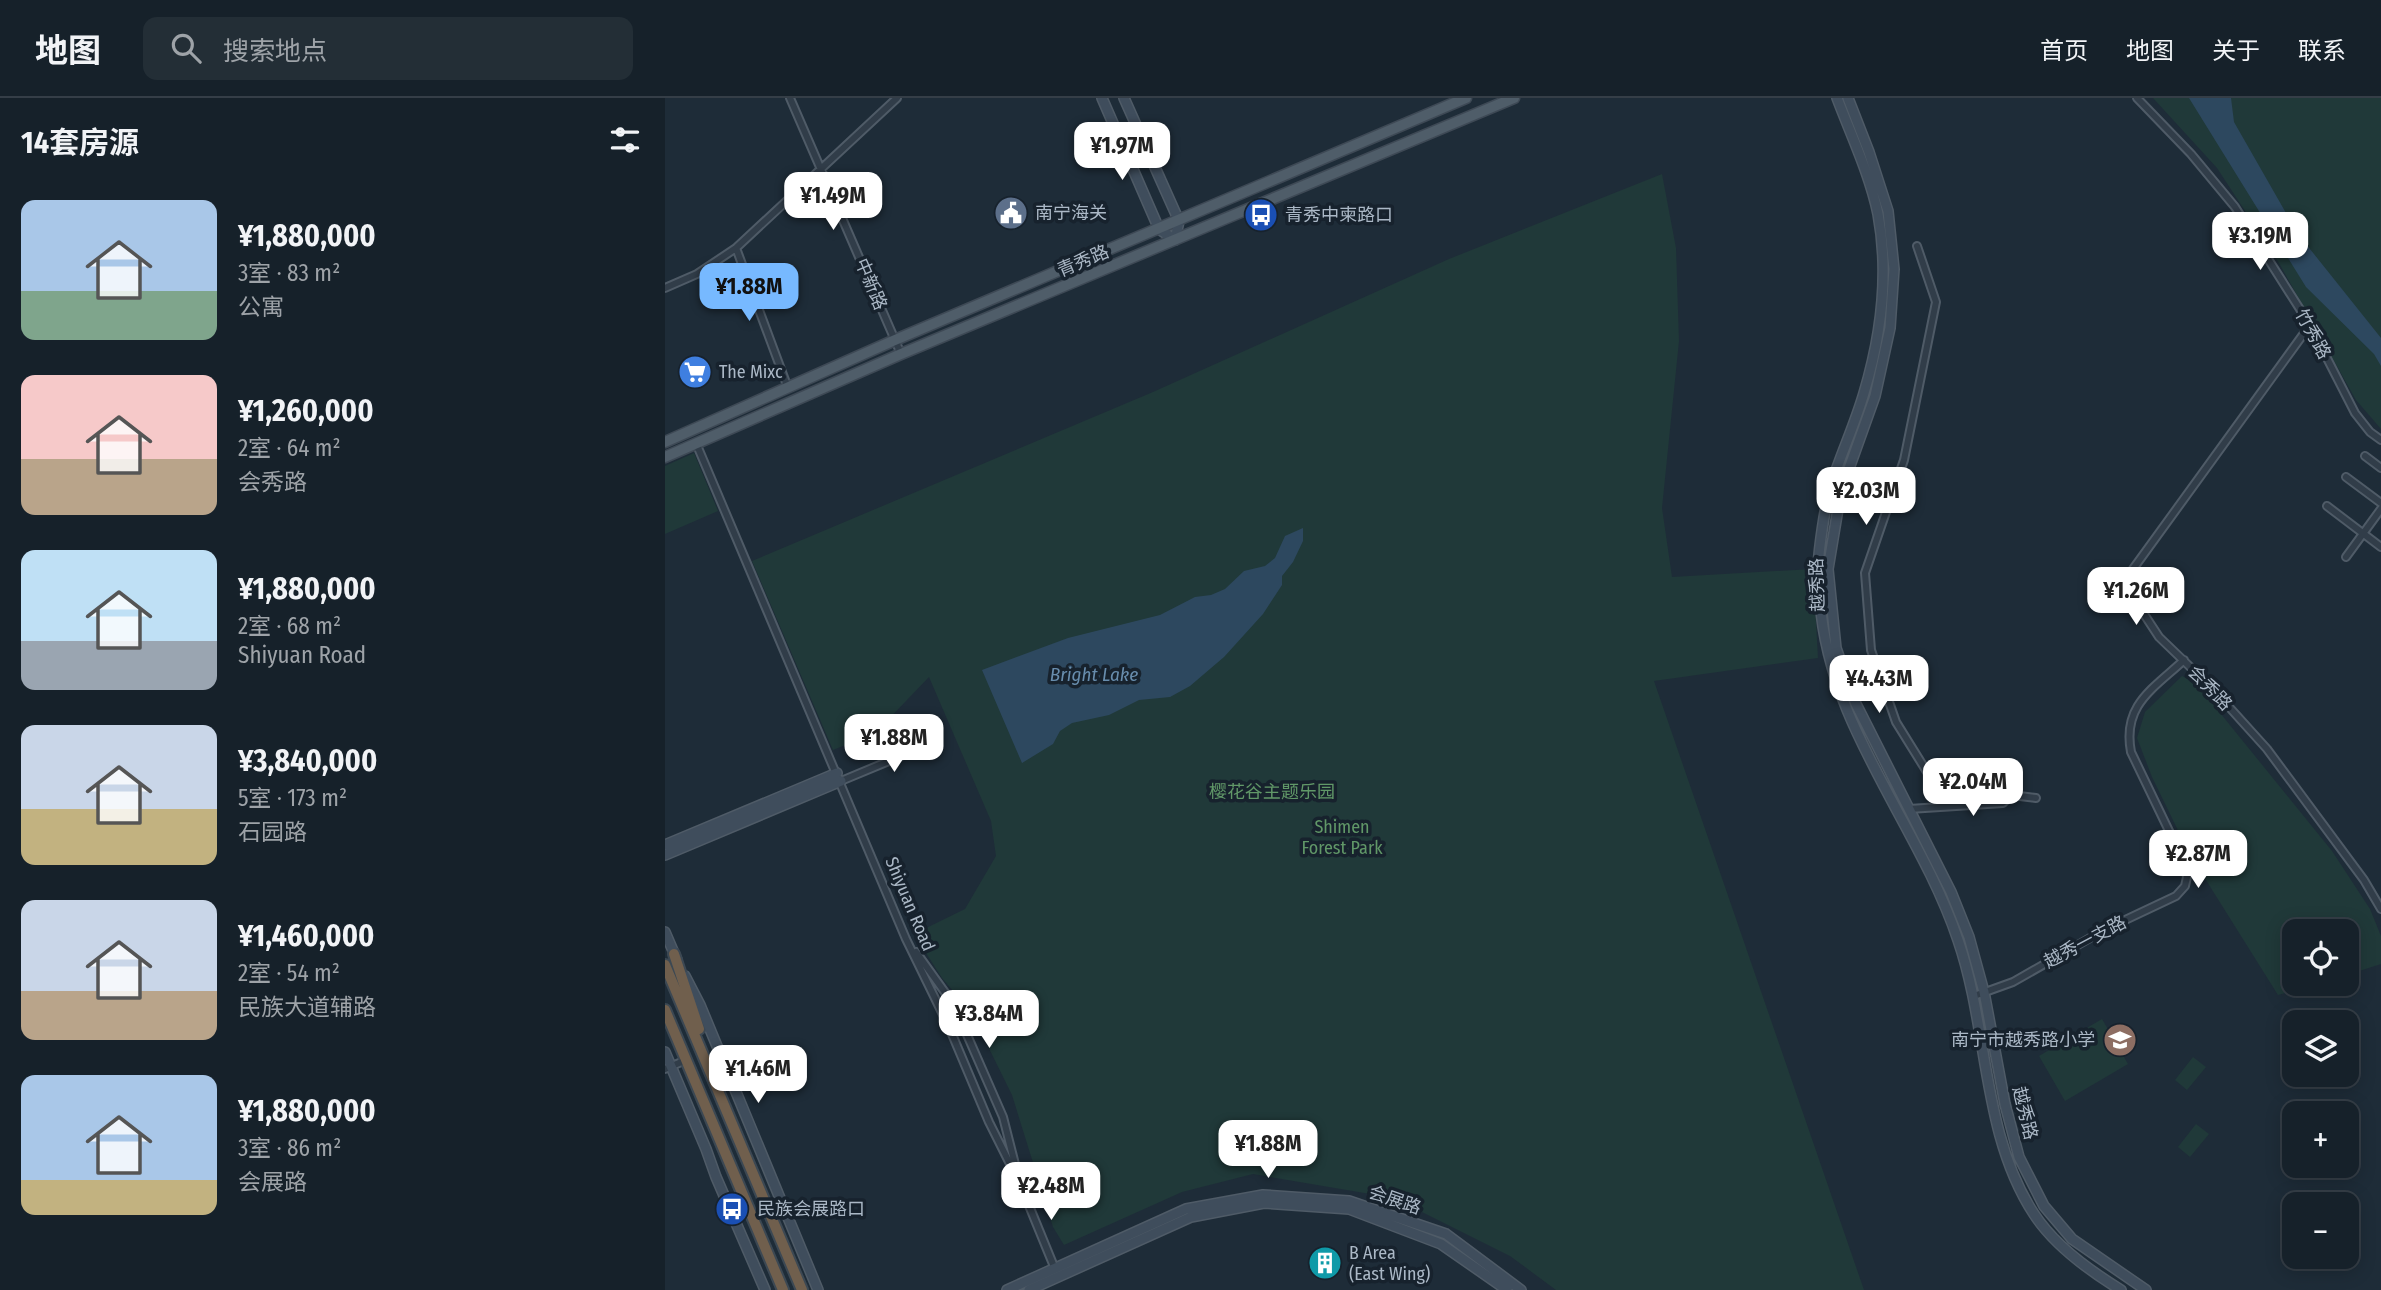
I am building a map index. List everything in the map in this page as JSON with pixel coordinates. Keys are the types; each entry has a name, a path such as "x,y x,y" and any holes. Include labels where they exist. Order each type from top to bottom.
{"highway":[{"path":"674,954 723,1101"},
{"path":"665,965 802,1290"},
{"path":"665,1012 783,1290"}],"main road":[{"path":"1102,98 1159,229 1175,240 1179,221 1124,98"},
{"name":"青秀路","path":"665,442 895,340 1466,98"},
{"name":"青秀路","path":"665,457 901,354 1514,98"},
{"name":"越秀路","path":"1837,98 1878,212 1884,268 1880,325 1864,393 1830,488 1818,569 1826,650 1843,702 1873,767 1940,894 1959,941 1974,996 1994,1109 2008,1163 2035,1215 2062,1245 2121,1290"},
{"name":"越秀路","path":"1848,98 1888,211 1894,269 1890,328 1875,396 1841,491 1828,569 1836,648 1856,704 1951,892 1969,937 1984,992 2005,1104 2019,1157 2044,1206 2072,1239 2146,1290"},
{"path":"665,845 839,777"},
{"path":"665,855 839,777"},
{"path":"665,932 700,1005 818,1290"},
{"path":"665,1052 668,1067 765,1290"},
{"name":"会展路","path":"1007,1290 1186,1209 1263,1195 1349,1201 1446,1234 1521,1290"},
{"path":"1029,1290 1191,1217 1264,1203 1349,1209 1441,1244 1507,1290"}],"street":[{"name":"中新路","path":"790,98 901,354"},
{"path":"665,288 697,274 736,248 822,171 897,98"},
{"name":"竹秀路","path":"2137,98 2191,154 2235,207 2310,325 2355,413 2370,432 2381,440"},
{"path":"1917,246 1936,302 1905,460 1865,572 1871,650 1896,722 1937,788"},
{"path":"736,248 787,388"},
{"name":"会秀路","path":"2310,325 2133,569 2132,587 2140,608 2159,637 2211,687 2267,749 2364,880 2381,909"},
{"name":"Shiyuan Road","path":"696,443 906,939 1021,1186 1055,1269"},
{"path":"2365,456 2381,468"},
{"path":"2346,477 2381,503"},
{"path":"1830,488 1889,500"},
{"path":"2327,506 2381,547"},
{"path":"2346,556 2381,509"},
{"name":"越秀一支路","path":"1974,996 2013,982 2104,930 2160,905 2176,896 2185,886 2184,862 2131,752 2127,735 2139,702 2184,660"},
{"path":"839,777 937,741"},
{"path":"1909,809 2003,803 2011,795 2036,798"},
{"path":"906,939 954,1005 1003,1118 1021,1186"},
{"path":"668,1067 686,1059"}],"green space":[{"path":"2153,98 2381,98 2381,429 2356,400 2279,263 2217,168"},
{"name":"Shimen Forest Park","path":"1662,174 1676,248 1679,341 1662,508 1672,577 1813,569 1818,658 1654,681 1864,1290 1556,1290 1510,1256 1394,1198 1253,1174 1182,1192 1064,1245 1053,1227 1012,1095 971,1012 942,978 914,934 965,909 996,856 991,821 929,677 882,726 870,735 833,750 752,561 1153,392 1449,259"},
{"path":"694,453 718,511 665,534 665,466"},
{"path":"2182,676 2195,682 2332,851 2370,909 2381,936 2381,964 2359,971 2359,919 2282,919 2282,994 2278,995 2189,853 2152,777 2137,738 2145,712"},
{"path":"2102,1019 2128,1064 2065,1101 2039,1056"},
{"path":"2193,1057 2206,1067 2187,1090 2175,1080"},
{"path":"2196,1124 2209,1134 2190,1157 2178,1147"}],"water":[{"path":"2189,98 2231,98 2234,122 2298,234 2381,338 2381,366 2374,354 2306,287"},
{"name":"Bright Lake","path":"1303,528 1303,541 1293,562 1282,576 1282,585 1263,614 1224,657 1190,686 1170,697 1139,700 1109,715 1072,723 1060,731 1053,744 1022,763 982,670 1068,638 1160,615 1195,597 1211,595 1225,589 1244,571 1265,566 1275,558 1285,536"}],"place":[{"name":"南宁海关","path":"1011,213"},
{"name":"青秀中柬路口","path":"1261,215"},
{"name":"The Mixc","path":"695,372"},
{"name":"南宁市越秀路小学","path":"2120,1040"},
{"name":"民族会展路口","path":"732,1209"},
{"name":"B Area (East Wing)","path":"1325,1263"}],"park label":[{"name":"樱花谷主题乐园","path":"1272,792"}]}
